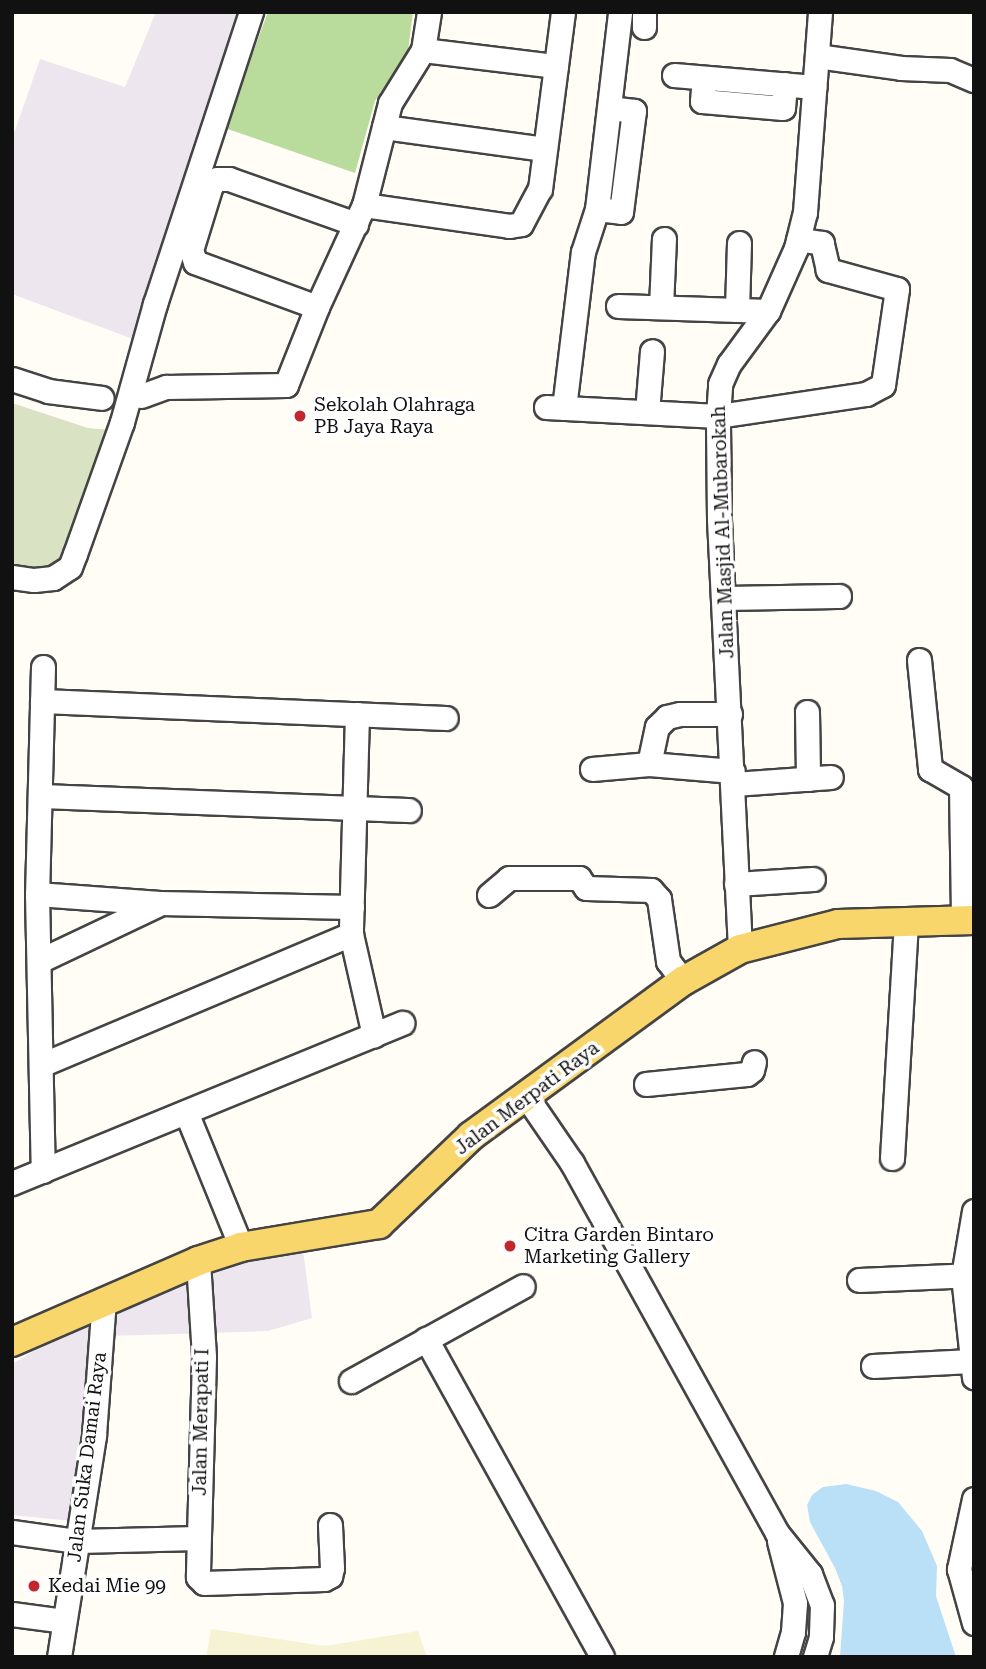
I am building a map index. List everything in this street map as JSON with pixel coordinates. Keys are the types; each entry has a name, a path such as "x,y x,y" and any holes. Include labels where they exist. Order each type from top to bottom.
{"main road":[{"name":"Jalan Merpati Raya","path":"12,1342 104,1299 198,1261 241,1247 379,1224 471,1136 683,981 740,949 838,924 968,920"}],"street":[{"path":"12,577 53,578 70,566 122,422 155,304 251,12"},
{"path":"141,396 166,387 286,385 317,307 360,215 390,103 423,50 429,12"},
{"path":"317,307 195,262 191,250 211,185 217,179 229,179 360,215 509,226 520,224 540,189 563,12"},
{"path":"620,12 597,209 583,252 555,407 718,416 866,394 883,385 897,289 828,270 822,243 798,239"},
{"name":"Jalan Masjid Al-Mubarokah","path":"740,949 734,778 723,598 718,416 720,384 729,364 768,311 798,239 805,212 820,12"},
{"path":"423,50 556,66"},
{"path":"817,56 901,68 950,70 974,80"},
{"path":"674,75 704,78 702,102 783,108 785,84 814,87"},
{"path":"384,127 545,149"},
{"path":"661,307 664,239"},
{"path":"737,310 739,243"},
{"path":"618,306 768,311"},
{"path":"647,412 652,351"},
{"path":"12,379 48,391 102,398"},
{"path":"723,598 839,596"},
{"path":"919,660 930,769 961,787 968,920"},
{"path":"43,667 37,894 43,1171"},
{"path":"42,701 446,718"},
{"path":"592,769 649,764 734,778 820,778 807,712"},
{"path":"357,714 351,934 374,1035"},
{"path":"649,764 657,727 667,717 680,714 730,714"},
{"path":"40,796 409,810"},
{"path":"489,895 509,878 579,878 586,888 651,890 660,899 668,961 683,981"},
{"path":"736,884 813,879"},
{"path":"37,894 160,904 352,907"},
{"path":"39,961 160,904"},
{"path":"892,1158 906,920"},
{"path":"41,1065 351,934"},
{"path":"12,1183 403,1023"},
{"path":"646,1084 747,1074 752,1070 754,1062"},
{"path":"526,1096 572,1163 776,1533 810,1574 822,1605 818,1647 793,1632"},
{"path":"186,1112 241,1247"},
{"path":"873,1366 972,1369 968,1275 974,1211"},
{"name":"Jalan Merapati I","path":"198,1261 204,1357 198,1538 200,1582 324,1579 330,1576 332,1568 330,1525"},
{"path":"859,1280 968,1275"},
{"path":"351,1381 523,1286"},
{"name":"Jalan Suka Damai Raya","path":"59,1657 94,1435 104,1299"},
{"path":"426,1339 601,1657"},
{"path":"974,1499 959,1569 974,1623"},
{"path":"12,1532 77,1541 198,1538"},
{"path":"776,1533 795,1603 793,1632 786,1657"},
{"path":"12,1614 64,1621"}],"shaded area":[{"path":"156,12 244,12 133,339 12,294 12,139 40,59 125,87"},
{"path":"303,1250 312,1318 268,1331 108,1336 82,1522 12,1515 12,1364 109,1306 238,1256"},
{"path":"211,1629 325,1646 418,1631 427,1657 206,1657"}],"green space":[{"path":"268,12 413,12 408,51 375,101 355,173 225,128"},
{"path":"12,403 88,428 111,430 67,553 58,567 34,573 12,570"}],"water":[{"path":"846,1484 876,1491 898,1502 922,1531 937,1566 936,1596 956,1657 840,1657 844,1601 842,1586 810,1522 807,1505 812,1495 823,1487"}],"place":[{"name":"Sekolah Olahraga PB Jaya Raya","path":"300,416"},
{"name":"Citra Garden Bintaro Marketing Gallery","path":"510,1246"},
{"name":"Kedai Mie 99","path":"34,1586"}]}
